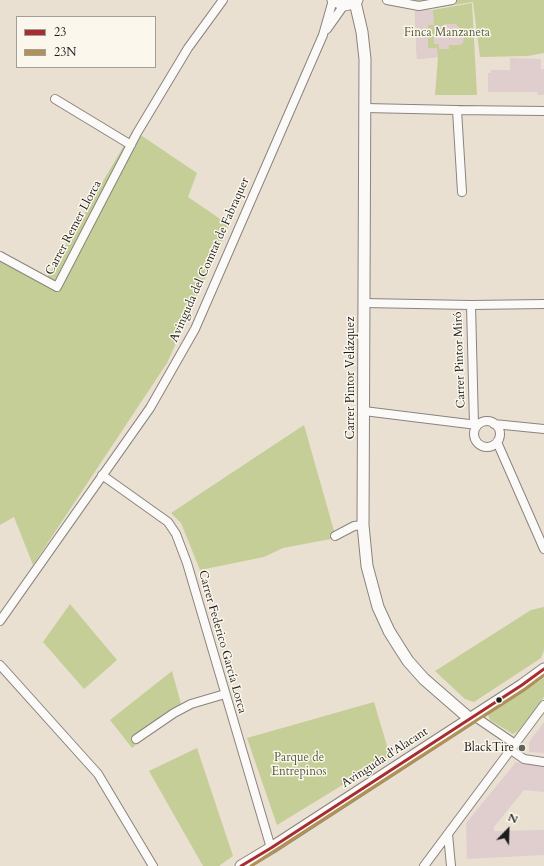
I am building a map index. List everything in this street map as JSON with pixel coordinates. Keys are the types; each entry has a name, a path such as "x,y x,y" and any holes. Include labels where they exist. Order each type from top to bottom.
{"street":[{"name":"Carrer Remer Llorca","path":"0,256 57,287 131,145 188,48 223,0"},
{"path":"333,0 352,2"},
{"name":"Avinguda del Comtat de Fabraquer","path":"0,621 150,408 195,329 323,35 333,0"},
{"path":"387,0 400,1 418,6 452,0"},
{"name":"Avinguda del Comtat de Fabraquer","path":"323,35 352,2"},
{"name":"Carrer Pintor Velázquez","path":"352,2 362,32 365,59 363,525 367,566 378,607 389,631 408,661 424,679 472,717"},
{"path":"55,99 131,145"},
{"path":"365,108 544,111"},
{"path":"457,110 462,192"},
{"name":"Carrer Pintor Miró","path":"364,303 471,305 476,425"},
{"path":"471,305 544,304"},
{"path":"364,411 476,425 488,421 494,424 544,429"},
{"path":"476,425 474,434 476,441 479,445 489,447 493,446 500,436 499,431 494,424"},
{"path":"497,442 544,549"},
{"name":"Carrer Federico García Lorca","path":"102,475 168,522 176,534 187,563 271,848"},
{"path":"335,536 354,526 363,525"},
{"path":"0,665 98,774 153,866"},
{"name":"Avinguda d'Alacant","path":"240,866 271,848 544,670"},
{"path":"136,739 174,713 191,704 225,694"},
{"path":"424,866 544,705"},
{"path":"472,717 513,747 524,759 544,762"},
{"path":"448,834 451,866"}],"green space":[{"path":"407,0 544,0 544,53 528,56 480,57 473,2 441,7 407,7"},
{"name":"Finca Manzaneta","path":"472,3 477,95 435,95 438,57 417,59 415,11 433,10"},
{"path":"133,130 197,173 188,197 229,225 167,363 33,565 14,517 0,525 0,254 47,277"},
{"path":"304,425 336,538 283,548 264,557 200,570 181,523 171,513"},
{"path":"70,604 117,660 84,689 43,642"},
{"path":"544,607 544,650 541,658 474,702 465,699 435,671 531,610"},
{"path":"172,671 183,711 132,748 110,720"},
{"path":"544,678 544,697 518,731 513,734 490,720 488,714"},
{"name":"Parque de Entrepinos","path":"374,702 390,756 277,825 247,738"},
{"path":"197,748 233,856 219,866 203,866 149,771"}],"building":[{"path":"433,10 434,25 428,25 428,48 437,48 438,57 417,59 415,11"},
{"path":"445,24 456,24 460,29 459,37 464,37 463,43 459,45 449,45 449,49 439,49 439,44 434,44 434,29 437,29 437,26 444,26"},
{"path":"510,58 541,59 541,69 544,69 544,95 538,95 537,92 488,92 488,73 491,73 491,70 510,70"},
{"path":"544,722 544,753 529,752 529,742"},
{"path":"516,762 544,766 544,792 524,790 494,827 494,831 544,830 544,855 467,859 466,823"}],"transit line":[{"name":"23","path":"241,866 522,685 544,669"},
{"name":"23N","path":"251,866 525,689 544,675"}],"place":[{"name":"BlackTire","path":"522,748"}]}
